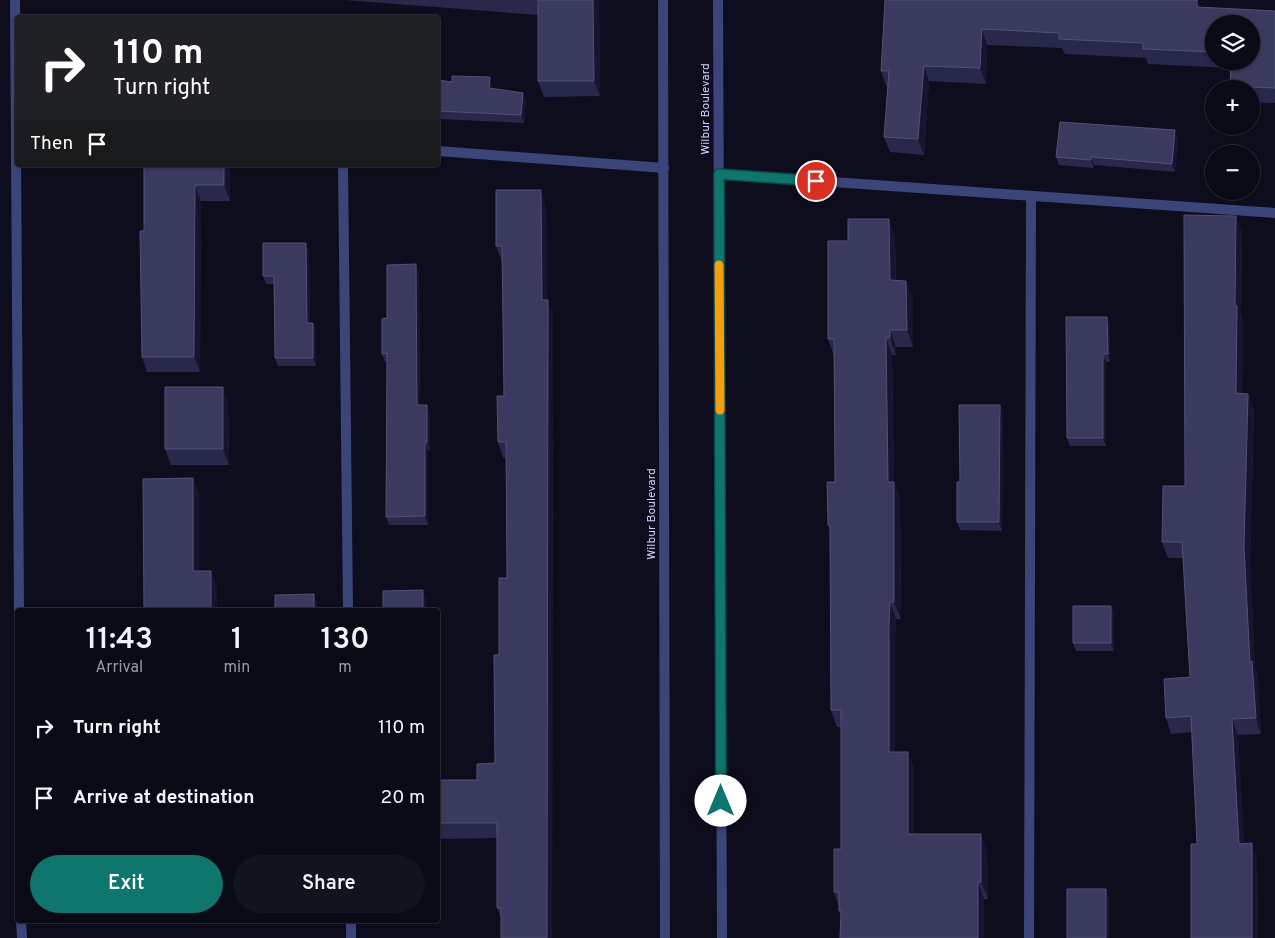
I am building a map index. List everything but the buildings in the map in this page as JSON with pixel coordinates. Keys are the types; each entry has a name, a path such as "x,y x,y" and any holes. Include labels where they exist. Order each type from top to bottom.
{"street":[{"path":"15,0 15,15"},
{"name":"Wilbur Boulevard","path":"663,0 665,938"},
{"name":"Wilbur Boulevard","path":"718,0 722,938"},
{"path":"440,151 664,168"},
{"path":"16,167 19,608"},
{"path":"343,167 348,608"},
{"path":"719,174 1275,213"},
{"path":"1029,938 1031,196"},
{"path":"21,923 22,938"},
{"path":"351,923 351,938"}],"slow traffic":[{"path":"719,265 720,410"}],"route":[{"path":"721,801 719,174 816,181"}]}
